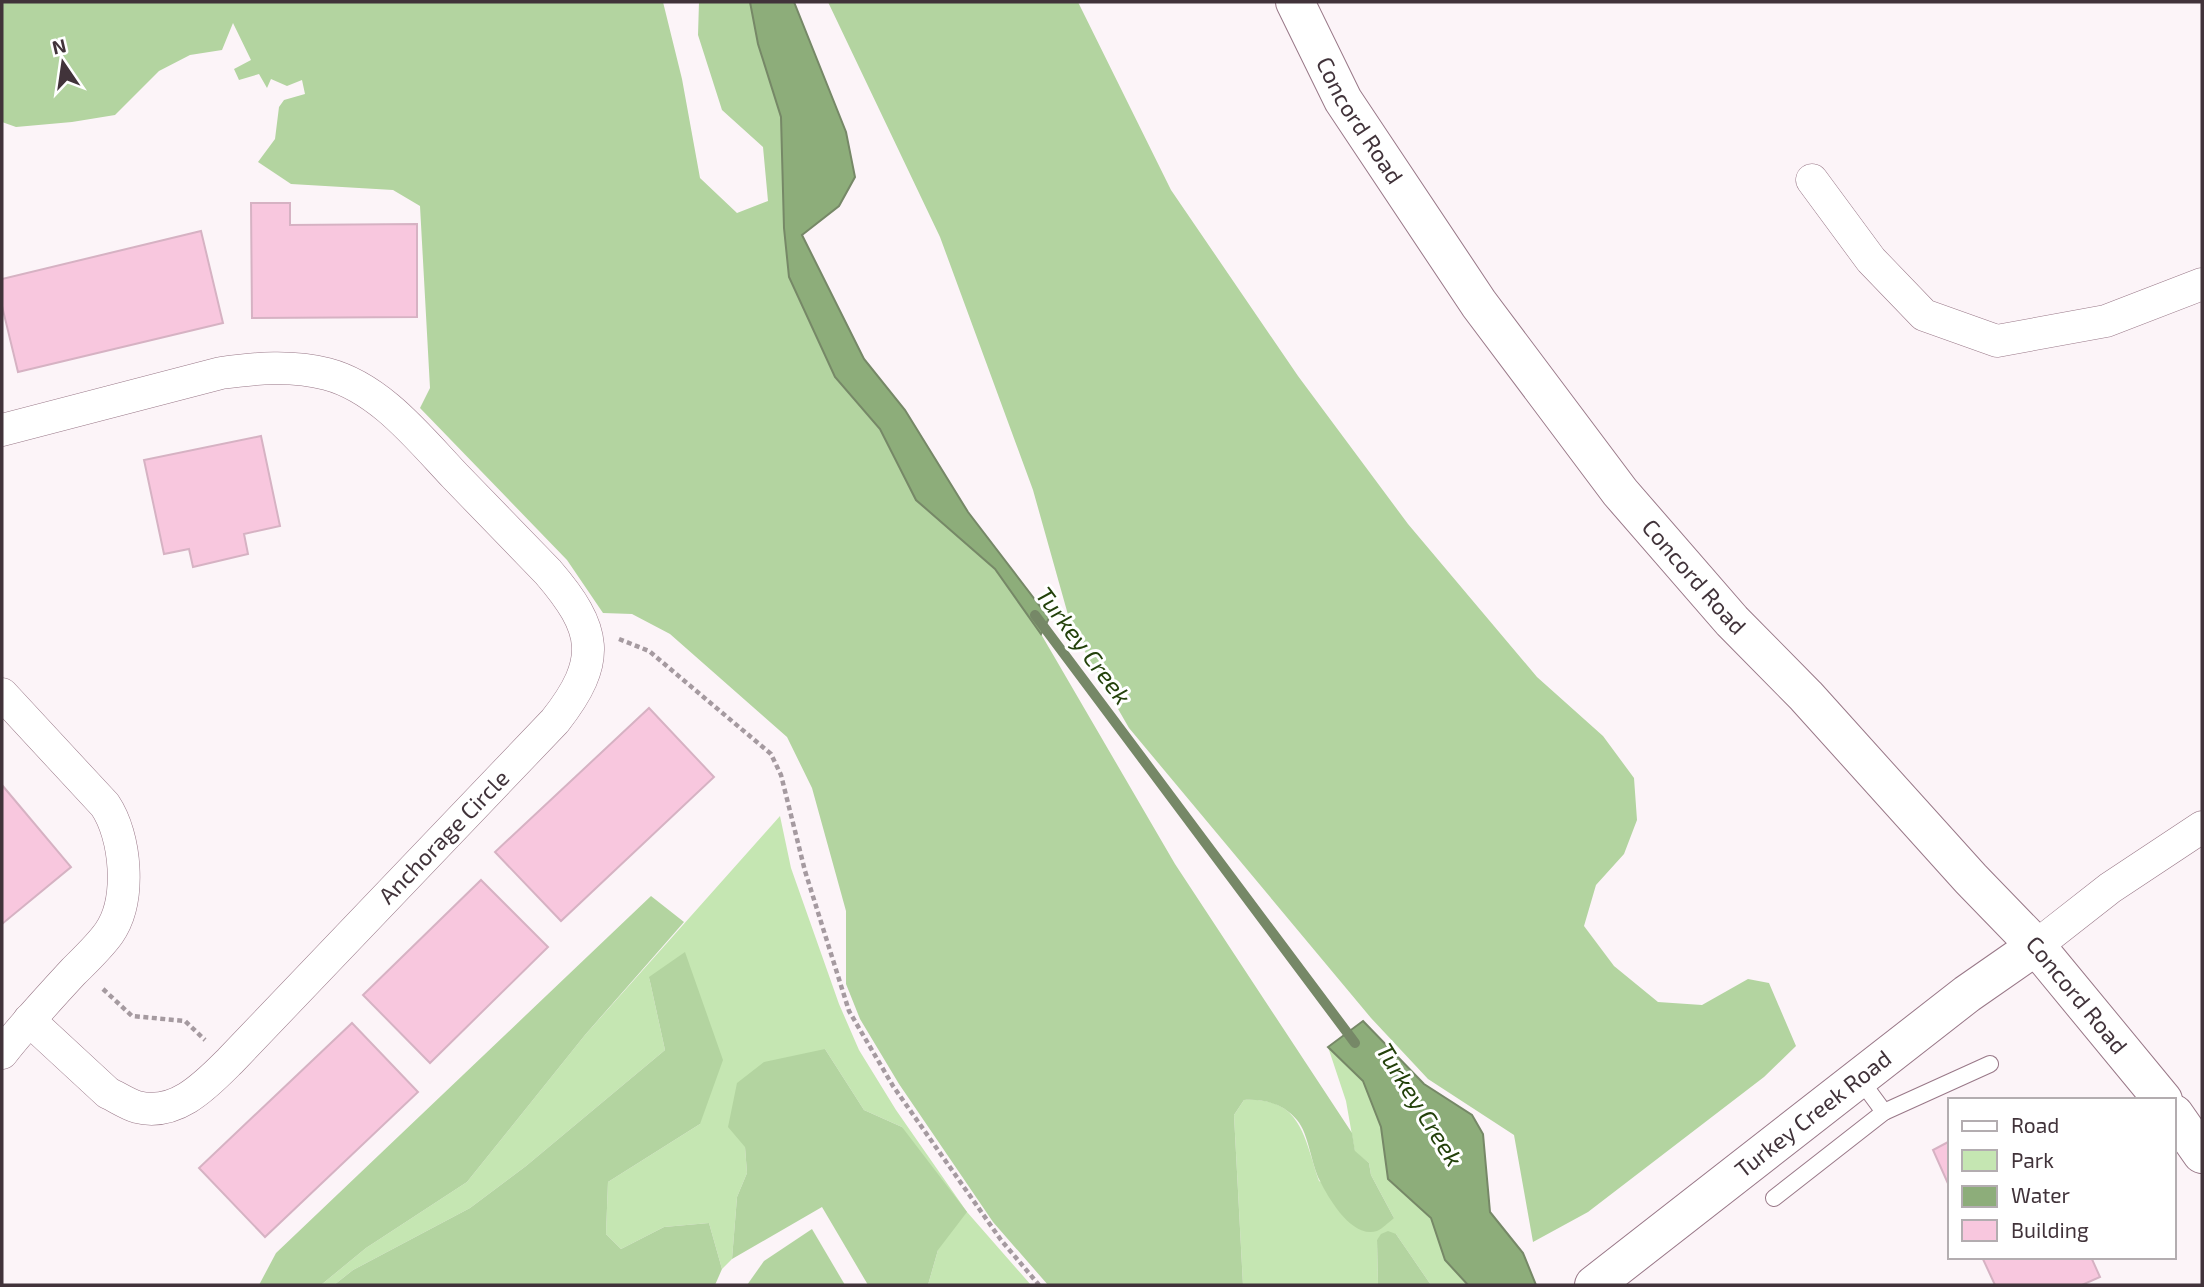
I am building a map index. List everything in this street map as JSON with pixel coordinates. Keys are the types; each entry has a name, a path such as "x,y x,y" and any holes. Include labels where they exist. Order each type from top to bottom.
{"main road":[{"name":"Concord Road","path":"1296,2 1350,111 1479,304 1620,492 1732,621 1806,696 1971,879 2036,946 2161,1098"},
{"name":"Turkey Creek Road","path":"1606,1276 1967,994 2036,946"},
{"path":"2176,1117 2202,1154"}],"street":[{"path":"1812,180 1871,260 1924,315 1997,341 2106,321 2202,284"},
{"name":"Anchorage Circle","path":"2,430 221,373 255,368 328,374 366,393 408,428 568,595 578,611 589,657 580,683 555,721 230,1061 187,1100 149,1109 136,1107 108,1093 29,1020"},
{"path":"2,694 105,805 114,819 122,853 124,881 121,904 110,932 2,1053"},
{"path":"2036,946 2110,888 2202,827"}],"lane":[{"path":"1774,1198 1884,1112 1990,1064"},
{"path":"1859,1078 1884,1112"}],"path":[{"path":"587,640 613,636 649,651 771,754 781,775 806,871 849,1011 893,1086 1001,1240 1039,1285"},
{"path":"79,966 132,1016 185,1021 210,1045"}],"green space":[{"path":"780,816 791,868 839,1004 859,1050 896,1110 967,1212 1031,1285 928,1285 938,1250 902,1127 864,1110 825,1049 745,1147 747,1173 737,1197 732,1259 722,1269 709,1223 664,1227 621,1249 606,1234 608,1182 700,1124 649,977 665,1050 526,1166 470,1208 353,1270 334,1285 321,1285 366,1248 467,1182 585,1035"},
{"path":"1328,1047 1363,1081 1381,1127 1388,1179 1431,1218 1445,1260 1468,1285 1431,1285 1396,1234 1377,1240 1378,1285 1243,1285 1234,1115 1244,1100 1278,1105 1289,1112 1304,1135 1319,1181 1394,1218 1371,1175 1369,1163 1355,1152 1346,1101"}],"shaded area":[{"path":"2,2 663,2 682,79 700,178 737,213 768,201 763,147 722,110 698,35 699,2 750,2 758,44 781,117 784,228 789,277 835,377 880,429 916,500 995,569 1041,634 1175,864 1352,1133 1355,1151 1369,1163 1371,1175 1394,1218 1377,1231 1368,1232 1350,1223 1329,1198 1314,1166 1301,1126 1292,1114 1273,1103 1244,1100 1234,1115 1243,1285 1048,1285 993,1222 899,1084 860,1019 846,984 846,911 812,788 787,737 670,634 632,614 603,613 567,560 420,408 430,388 420,206 393,190 291,184 258,162 275,139 279,107 284,100 305,94 302,80 287,86 271,79 267,88 259,74 239,80 234,69 251,60 233,23 222,50 190,55 159,71 115,115 16,127 2,122"},
{"path":"828,2 1078,2 1171,190 1298,376 1408,524 1537,677 1603,736 1634,778 1637,820 1624,854 1596,885 1584,926 1614,966 1658,1002 1702,1005 1748,979 1769,983 1796,1046 1764,1077 1588,1212 1533,1242 1514,1135 1428,1079 1371,1018 1129,728 1072,629 1033,490 940,237"},
{"path":"651,896 684,922 585,1035 467,1182 366,1248 321,1285 259,1285 276,1253"},
{"path":"685,952 723,1060 700,1124 608,1182 606,1234 621,1249 664,1227 709,1223 722,1269 715,1285 334,1285 353,1270 470,1208 526,1166 665,1050 649,977"},
{"path":"825,1049 864,1110 902,1127 967,1212 938,1250 928,1285 868,1285 822,1207 732,1259 737,1197 747,1173 745,1147 728,1127 737,1083 764,1062"},
{"path":"812,1229 845,1285 747,1285 764,1261"},
{"path":"1388,1231 1396,1234 1431,1285 1378,1285 1377,1240 1381,1234"}],"water":[{"path":"750,2 794,2 846,132 855,177 839,206 802,235 864,359 905,410 968,512 1049,618 1041,634 995,569 916,500 880,429 835,377 789,277 784,228 781,117 758,44"},
{"path":"1363,1021 1424,1084 1472,1115 1483,1134 1490,1212 1523,1253 1536,1285 1468,1285 1445,1260 1431,1218 1388,1179 1381,1127 1363,1081 1328,1047"}],"building":[{"path":"251,203 290,203 290,225 417,224 417,317 252,318"},
{"path":"201,231 223,323 18,372 2,306 2,279"},
{"path":"261,436 280,526 244,534 248,554 193,567 189,549 164,554 144,460"},
{"path":"649,708 714,777 561,921 495,852"},
{"path":"2,785 71,867 2,924"},
{"path":"481,880 548,947 430,1063 363,995"},
{"path":"352,1023 418,1092 265,1237 199,1168"},
{"path":"1948,1142 1948,1184 1933,1150"},
{"path":"1983,1259 2092,1259 2100,1277 2082,1285 1995,1285"}],"waterway":[{"name":"Turkey Creek","path":"1035,615 1355,1043"}]}
